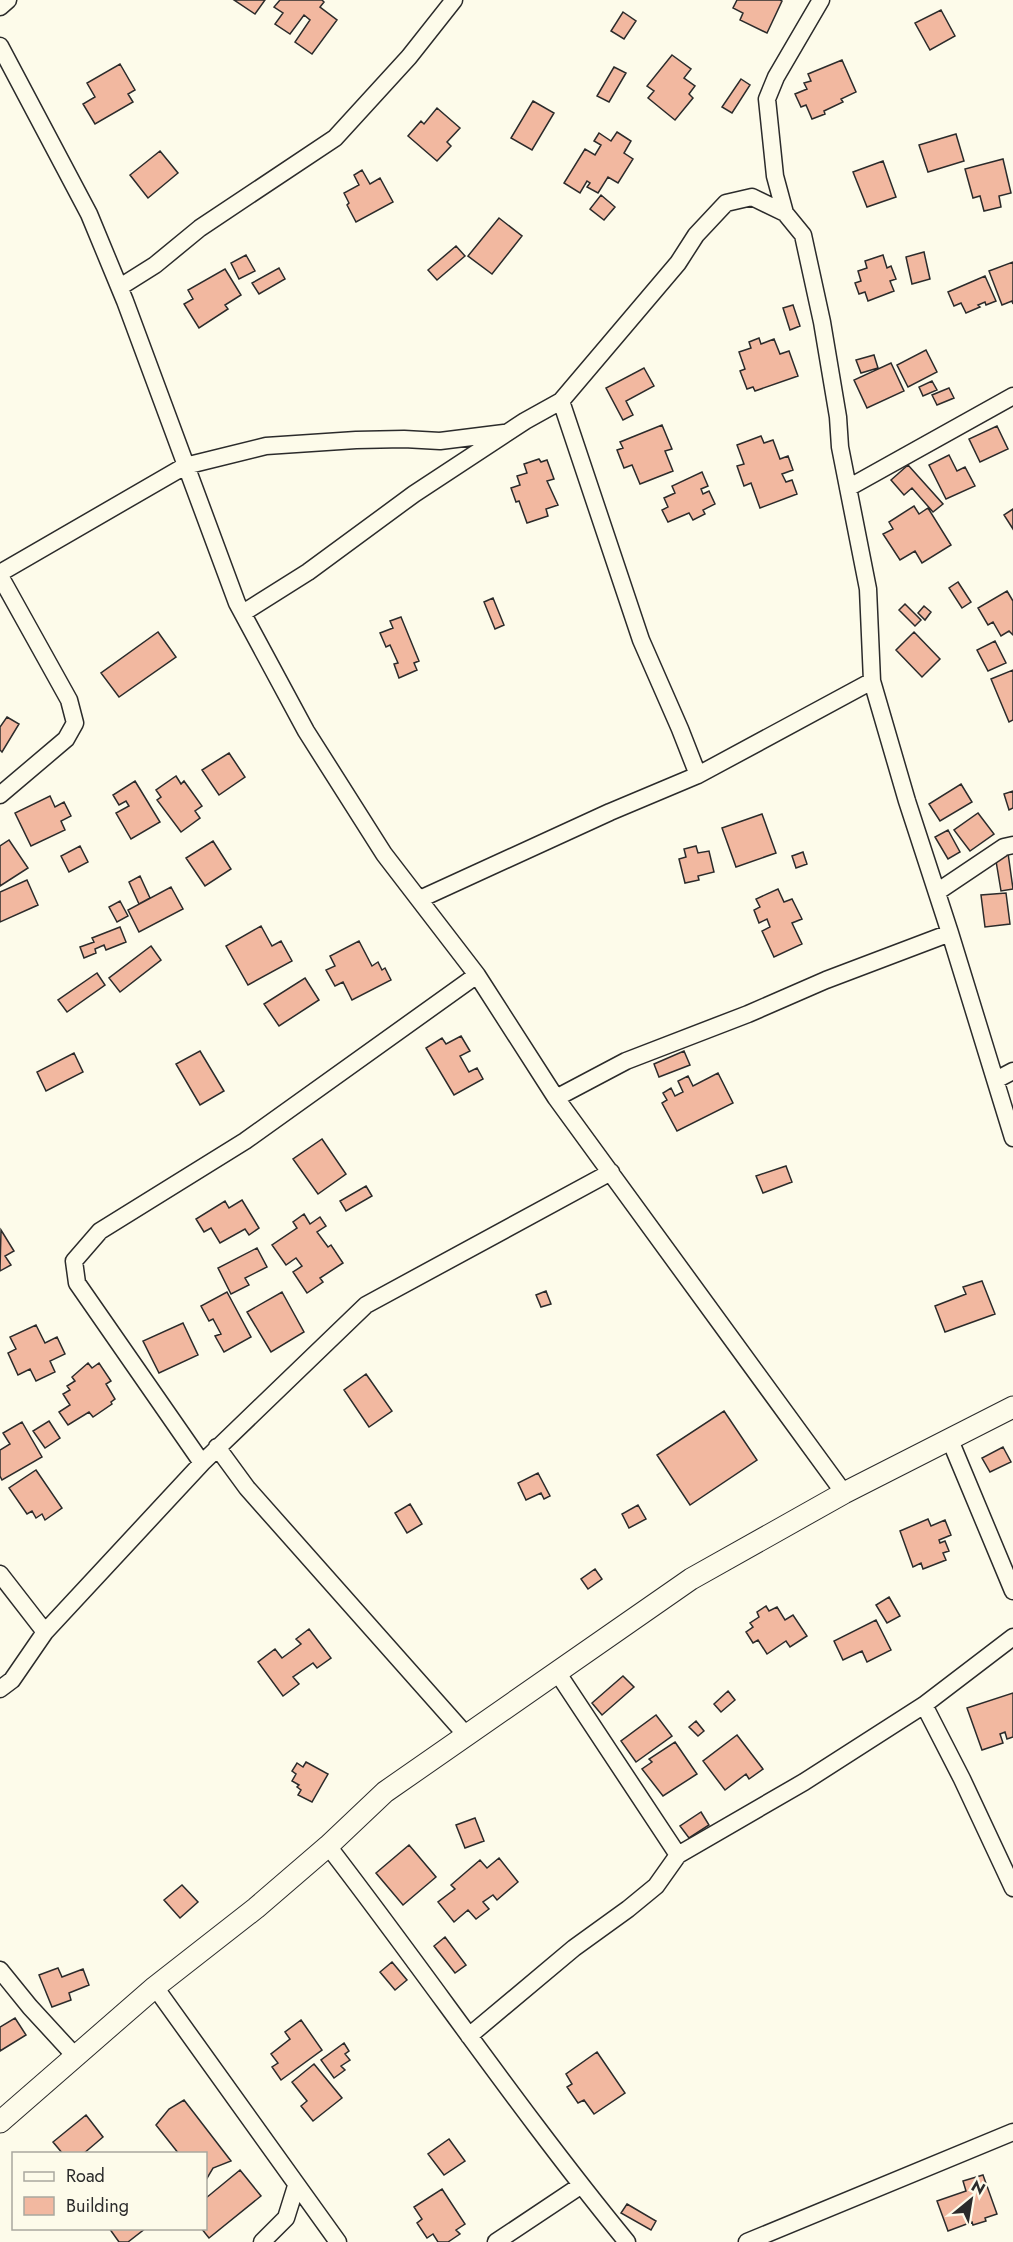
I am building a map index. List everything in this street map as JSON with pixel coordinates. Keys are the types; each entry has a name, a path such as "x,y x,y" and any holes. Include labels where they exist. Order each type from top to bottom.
{"street":[{"path":"0,7 8,0"},
{"path":"120,286 155,265 200,228 335,138 409,57 454,0"},
{"path":"821,0 776,76 767,99 775,176 785,213 803,235 826,345 848,489 868,589 872,681 907,801 1013,1138"},
{"path":"0,45 89,214 120,286 237,603 306,731 384,854 477,975 556,1098 844,1493"},
{"path":"243,613 309,572 414,494 525,421 561,401 678,263 696,236 726,203 752,197 785,213"},
{"path":"848,489 1013,396"},
{"path":"561,401 641,640 698,775"},
{"path":"0,795 66,739 75,723 69,700 0,574 185,466 267,446 356,440 440,441 510,432"},
{"path":"420,899 610,812 698,775 872,681"},
{"path":"937,892 1004,847 1013,844"},
{"path":"556,1098 626,1061 748,1014 826,980 950,933"},
{"path":"202,1463 77,1283 74,1261 100,1231 245,1142 477,975"},
{"path":"996,1080 1013,1071"},
{"path":"0,1689 12,1680 45,1632 202,1463 366,1305 611,1172"},
{"path":"0,2122 155,1988 256,1908 328,1846 385,1792 556,1671 691,1579 844,1493 1013,1407"},
{"path":"950,1440 1013,1591"},
{"path":"217,1448 247,1488 467,1736"},
{"path":"0,1574 45,1632"},
{"path":"469,2036 574,1948 628,1910 656,1886 678,1855 804,1782 924,1706 1013,1637"},
{"path":"556,1671 678,1855"},
{"path":"924,1706 962,1779 1013,1888"},
{"path":"328,1846 409,1951 580,2186 627,2242"},
{"path":"0,1970 76,2057"},
{"path":"155,1988 338,2242"},
{"path":"747,2242 1013,2132"},
{"path":"262,2242 286,2217 296,2186"},
{"path":"496,2242 580,2186"}],"building":[{"path":"234,0 265,0 255,14"},
{"path":"280,0 322,0 324,2 320,7 337,20 312,54 295,42 310,20 304,15 290,34 275,24 283,13 274,7"},
{"path":"737,0 782,1 767,33 740,20 743,13 733,8"},
{"path":"941,10 955,36 930,50 915,23"},
{"path":"623,12 636,21 624,39 611,31"},
{"path":"672,55 691,69 684,78 695,86 689,94 693,98 675,120 648,98 654,91 647,86"},
{"path":"842,60 856,92 841,99 843,102 824,111 825,114 812,119 806,105 801,107 795,94 807,89 804,83 811,81 808,74"},
{"path":"120,64 135,90 128,94 133,102 95,124 83,104 95,97 87,83"},
{"path":"614,67 626,73 609,102 597,96"},
{"path":"741,79 750,85 732,113 722,107"},
{"path":"533,101 554,113 532,150 511,138"},
{"path":"437,108 460,128 447,142 451,146 437,161 408,136 421,121 424,124"},
{"path":"617,132 631,141 624,153 633,159 618,183 608,177 598,193 587,187 590,183 587,181 580,193 564,183 585,149 595,155 601,145 594,141 599,133 611,141"},
{"path":"956,134 964,161 928,172 919,145"},
{"path":"160,151 178,173 148,198 130,175"},
{"path":"1003,159 1011,193 999,196 1001,207 984,211 980,196 973,198 965,169"},
{"path":"883,161 896,197 867,207 853,172"},
{"path":"362,170 370,184 380,178 393,202 356,222 347,205 349,203 344,193 359,185 354,175"},
{"path":"601,195 615,207 604,220 590,209"},
{"path":"499,218 522,236 492,274 468,256"},
{"path":"456,246 465,256 437,280 428,270"},
{"path":"924,252 930,279 912,284 906,257"},
{"path":"246,255 255,271 239,279 231,263"},
{"path":"883,255 887,268 891,266 896,279 890,281 894,291 868,301 865,292 859,294 855,283 861,281 858,271 867,268 865,261"},
{"path":"1013,262 1013,304 1012,301 1002,305 989,271"},
{"path":"279,268 285,279 259,294 252,283"},
{"path":"225,269 241,295 225,305 228,309 199,328 184,304 193,299 188,290"},
{"path":"985,276 996,301 986,305 985,302 978,305 980,307 966,313 961,303 954,306 948,292"},
{"path":"793,305 800,326 790,330 783,308"},
{"path":"759,338 761,344 774,339 780,354 789,351 798,376 755,391 753,387 747,389 740,371 745,369 739,352 751,348 749,342"},
{"path":"926,350 937,372 908,387 897,365"},
{"path":"874,355 878,368 861,373 856,360"},
{"path":"891,363 904,391 867,408 854,380"},
{"path":"644,368 654,386 626,401 633,415 623,420 606,388"},
{"path":"932,381 937,390 923,396 919,387"},
{"path":"949,388 954,398 937,405 932,395"},
{"path":"662,425 672,449 665,451 673,471 640,484 632,465 624,468 617,450 623,448 620,442"},
{"path":"997,426 1008,449 980,462 969,439"},
{"path":"761,436 764,443 773,440 780,459 788,456 793,470 782,474 786,482 792,480 797,494 760,508 751,483 744,486 737,466 744,464 737,445"},
{"path":"949,455 957,471 965,467 975,486 946,499 929,465"},
{"path":"539,459 541,462 547,460 554,479 547,481 558,505 546,509 548,516 527,523 519,501 516,502 511,488 520,485 517,476 527,473 524,464"},
{"path":"908,465 943,504 933,512 912,488 904,495 891,480"},
{"path":"702,472 708,486 701,489 703,494 709,491 715,504 703,510 705,514 693,520 689,513 668,522 662,510 668,507 664,498 675,493 672,486"},
{"path":"914,506 919,514 928,508 951,545 922,563 915,551 900,560 883,534 893,529 889,522"},
{"path":"1013,509 1013,529 1004,515"},
{"path":"958,582 971,602 962,608 949,588"},
{"path":"1007,591 1013,601 1013,635 1009,631 1001,636 993,622 988,625 978,608"},
{"path":"493,598 504,625 495,629 484,602"},
{"path":"905,604 921,620 915,626 899,610"},
{"path":"924,606 931,612 925,620 918,613"},
{"path":"401,617 419,661 414,663 417,670 399,678 394,664 398,663 390,645 386,647 380,633 393,628 390,621"},
{"path":"158,632 176,657 119,697 101,673"},
{"path":"914,632 940,659 922,677 896,650"},
{"path":"995,641 1006,663 988,671 977,650"},
{"path":"1013,670 1013,720 1009,722 991,679"},
{"path":"7,717 19,724 2,752 0,750 0,727"},
{"path":"229,753 245,777 219,795 202,770"},
{"path":"176,776 181,784 184,781 202,806 195,811 200,818 181,832 157,800 161,797 156,790"},
{"path":"135,781 160,822 131,839 116,813 129,806 126,801 119,805 113,795"},
{"path":"961,784 972,802 940,821 929,804"},
{"path":"1013,791 1013,808 1009,810 1004,794"},
{"path":"50,796 55,807 64,802 71,816 61,821 65,830 31,846 15,813"},
{"path":"978,813 994,834 970,851 954,830"},
{"path":"762,814 776,853 736,867 722,828"},
{"path":"948,830 960,852 948,859 935,837"},
{"path":"9,840 28,868 0,886 0,846"},
{"path":"213,841 231,869 205,886 186,858"},
{"path":"80,846 88,862 69,872 61,856"},
{"path":"696,846 698,853 709,851 714,872 698,876 699,880 685,883 679,859 686,857 684,849"},
{"path":"803,852 807,864 796,868 792,856"},
{"path":"1008,853 1013,889 1001,891 995,855"},
{"path":"140,876 150,898 139,904 129,882"},
{"path":"27,880 38,905 0,922 0,892"},
{"path":"171,887 183,909 139,932 128,910"},
{"path":"778,889 784,902 792,899 802,919 792,923 802,944 774,957 762,931 770,927 767,919 759,923 754,910 760,907 756,899"},
{"path":"1006,893 1010,924 985,927 981,895"},
{"path":"120,901 128,916 117,922 109,907"},
{"path":"261,926 272,946 281,941 292,961 248,985 226,946"},
{"path":"120,927 126,942 106,950 104,945 95,949 96,953 84,958 80,947 94,942 92,938"},
{"path":"359,941 372,966 378,962 382,970 385,968 391,980 352,1000 343,982 335,986 326,970 335,966 330,956"},
{"path":"151,946 161,960 120,992 109,978"},
{"path":"97,973 105,985 67,1012 58,1000"},
{"path":"305,978 319,1000 279,1026 264,1004"},
{"path":"461,1036 470,1051 460,1056 469,1072 477,1068 483,1079 454,1095 426,1048 442,1038 446,1044"},
{"path":"200,1051 224,1091 200,1105 176,1064"},
{"path":"684,1051 690,1065 659,1077 654,1064"},
{"path":"74,1053 83,1072 46,1091 37,1072"},
{"path":"718,1073 733,1103 677,1131 662,1103 667,1100 663,1093 671,1088 675,1096 683,1092 678,1081 688,1076 693,1086"},
{"path":"322,1139 346,1174 318,1194 293,1159"},
{"path":"786,1166 792,1182 763,1193 756,1176"},
{"path":"366,1186 372,1196 346,1211 340,1201"},
{"path":"242,1200 259,1228 249,1235 245,1229 220,1243 211,1228 204,1232 196,1219 225,1201 229,1208"},
{"path":"304,1214 310,1224 320,1217 326,1226 317,1232 328,1247 331,1245 343,1263 320,1278 323,1282 307,1293 293,1272 302,1266 296,1258 286,1265 272,1245 297,1228 293,1222"},
{"path":"1,1230 14,1251 5,1256 11,1265 0,1271"},
{"path":"257,1248 267,1267 245,1278 249,1285 231,1294 218,1268"},
{"path":"982,1281 995,1314 945,1332 935,1306 966,1294 963,1287"},
{"path":"546,1291 551,1304 541,1307 536,1295"},
{"path":"227,1292 251,1337 224,1352 215,1336 221,1334 213,1319 209,1321 201,1306"},
{"path":"282,1292 304,1332 271,1352 247,1312"},
{"path":"183,1323 198,1355 159,1373 143,1341"},
{"path":"36,1325 45,1343 57,1337 65,1354 50,1361 55,1372 36,1381 30,1369 18,1375 8,1353 16,1349 10,1337"},
{"path":"88,1363 92,1368 99,1363 111,1381 106,1384 115,1399 111,1402 112,1404 93,1417 89,1412 68,1425 59,1412 70,1405 63,1394 70,1390 67,1386 75,1381 72,1377"},
{"path":"366,1374 392,1411 369,1427 344,1390"},
{"path":"724,1411 757,1460 690,1505 657,1455"},
{"path":"49,1421 60,1438 45,1448 33,1431"},
{"path":"22,1422 42,1457 2,1480 0,1450 10,1444 3,1433"},
{"path":"1003,1447 1011,1462 990,1472 982,1458"},
{"path":"36,1470 62,1508 45,1520 42,1514 36,1518 32,1511 27,1514 9,1488"},
{"path":"538,1473 550,1496 544,1499 541,1493 526,1500 518,1483"},
{"path":"410,1504 422,1524 407,1533 395,1513"},
{"path":"638,1505 646,1519 629,1528 622,1514"},
{"path":"928,1519 931,1526 945,1520 951,1535 939,1540 940,1543 945,1541 949,1551 943,1553 946,1560 923,1569 921,1563 913,1567 900,1531"},
{"path":"595,1569 602,1579 588,1589 581,1579"},
{"path":"889,1597 900,1616 887,1623 876,1605"},
{"path":"766,1606 769,1611 777,1607 785,1620 793,1615 807,1636 790,1647 786,1641 767,1654 758,1640 753,1643 746,1632 753,1627 750,1623 759,1617 757,1612"},
{"path":"876,1620 891,1650 867,1662 862,1651 843,1660 834,1641"},
{"path":"309,1629 331,1658 317,1668 313,1663 293,1677 299,1684 283,1696 258,1662 275,1649 282,1658 301,1644 296,1639"},
{"path":"623,1676 634,1687 602,1715 592,1703"},
{"path":"728,1691 735,1700 721,1712 714,1704"},
{"path":"1013,1693 1013,1737 1007,1739 1005,1732 1000,1734 1003,1743 982,1750 967,1708"},
{"path":"656,1715 672,1736 636,1762 621,1741"},
{"path":"696,1721 704,1731 698,1736 689,1727"},
{"path":"737,1735 763,1769 749,1779 746,1774 725,1790 703,1761"},
{"path":"675,1742 697,1774 663,1796 642,1769 652,1762 649,1759"},
{"path":"306,1762 328,1774 312,1802 298,1795 301,1790 297,1787 299,1785 292,1781 296,1774 292,1771 297,1763 303,1767"},
{"path":"701,1812 709,1825 689,1838 680,1826"},
{"path":"475,1818 484,1841 465,1848 456,1825"},
{"path":"409,1845 436,1877 403,1905 376,1873"},
{"path":"499,1858 518,1882 497,1900 493,1895 483,1902 489,1909 476,1919 468,1910 454,1922 438,1902 455,1889 451,1885 480,1860 487,1868"},
{"path":"182,1885 198,1902 180,1918 164,1900"},
{"path":"445,1937 466,1965 455,1973 434,1946"},
{"path":"392,1962 407,1980 395,1990 380,1972"},
{"path":"58,1968 62,1977 83,1969 89,1985 69,1993 71,2000 52,2007 39,1975"},
{"path":"15,2018 26,2035 0,2051 0,2027"},
{"path":"301,2020 322,2050 281,2080 272,2067 278,2063 271,2054 290,2039 285,2032"},
{"path":"344,2043 349,2051 345,2054 350,2060 341,2066 345,2070 334,2078 321,2060"},
{"path":"597,2052 625,2093 594,2114 584,2100 578,2103 567,2087 572,2084 566,2074"},
{"path":"314,2064 342,2098 313,2121 301,2106 307,2101 292,2082"},
{"path":"184,2100 231,2161 213,2168 207,2178 207,2152 177,2152 156,2125 169,2109"},
{"path":"86,2115 103,2137 85,2152 61,2152 53,2142"},
{"path":"449,2139 465,2161 444,2175 428,2154"},
{"path":"240,2170 261,2196 209,2238 203,2230 207,2230 207,2197"},
{"path":"983,2175 997,2214 985,2218 986,2221 973,2225 972,2222 948,2231 937,2201 966,2191 963,2181"},
{"path":"442,2189 465,2224 456,2230 460,2234 448,2242 438,2242 433,2234 427,2238 417,2223 422,2219 414,2207"},
{"path":"627,2204 656,2221 651,2230 621,2213"},
{"path":"110,2230 143,2230 128,2242 119,2242"}]}
